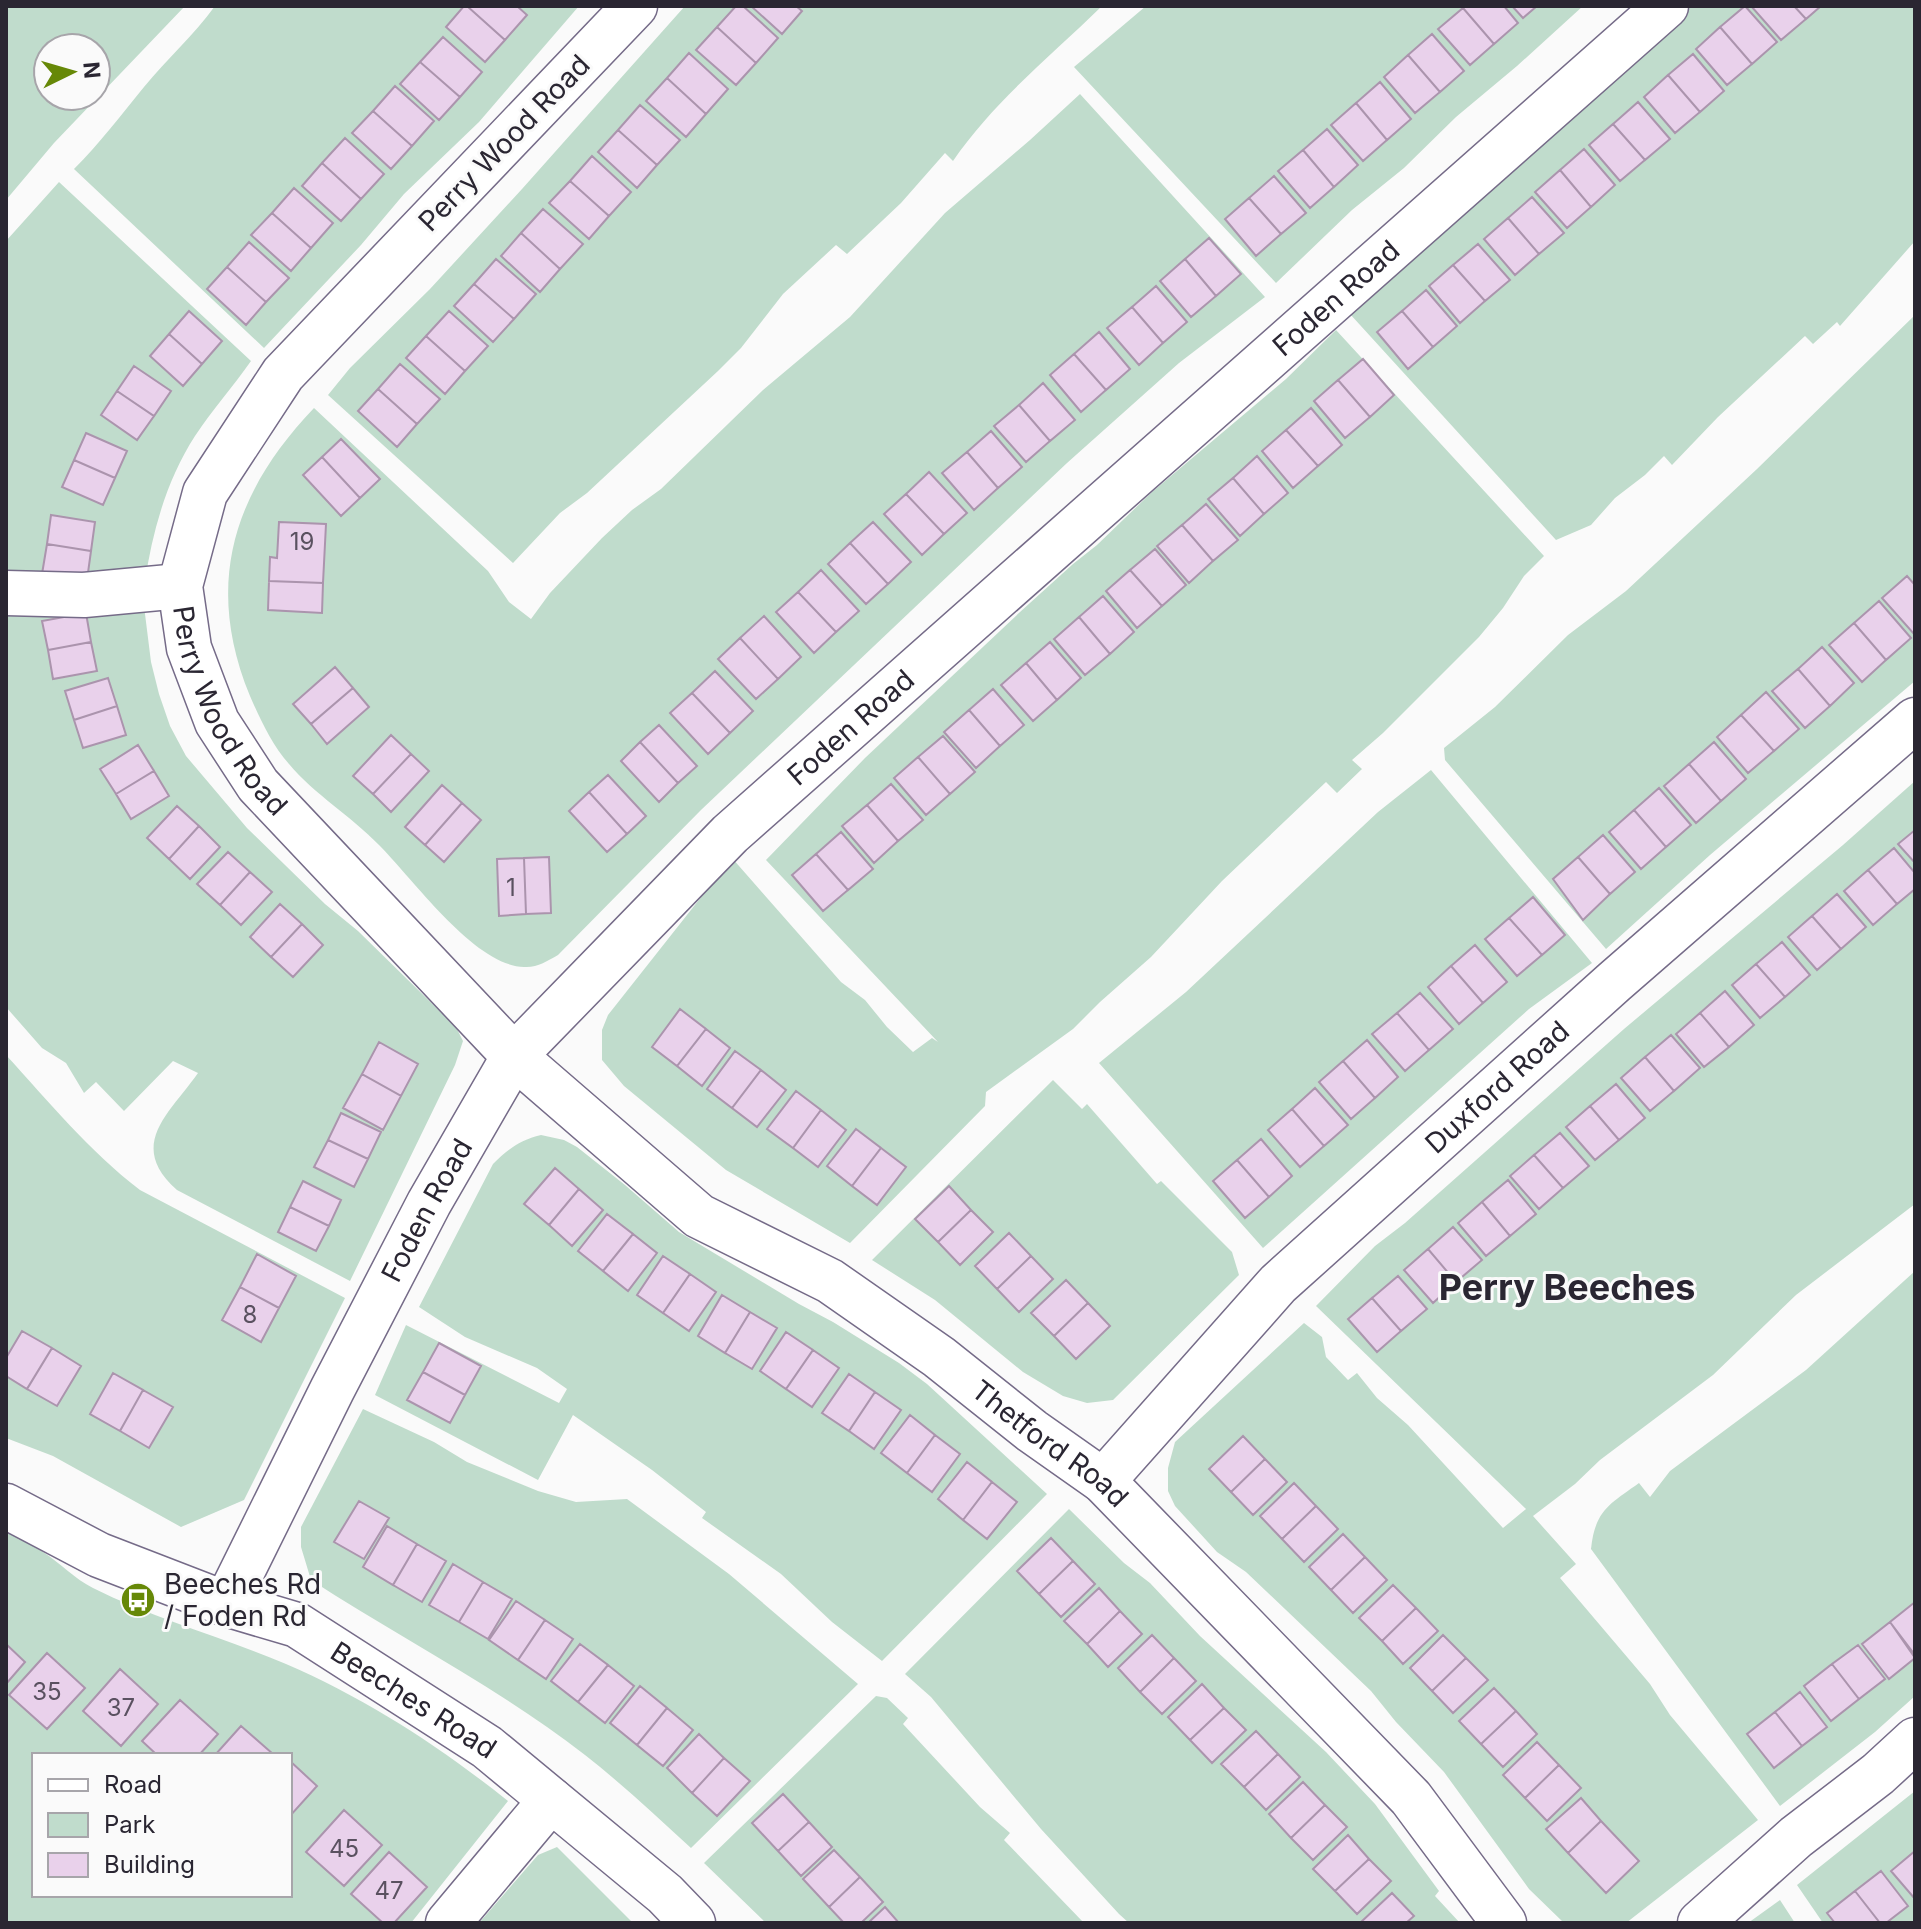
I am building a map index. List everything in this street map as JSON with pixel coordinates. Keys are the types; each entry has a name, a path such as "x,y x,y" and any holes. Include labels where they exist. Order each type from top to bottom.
{"street":[{"name":"Perry Wood Road","path":"514,1056 258,785 217,722 189,648 180,586 205,493 283,374 635,6"},
{"name":"Foden Road","path":"226,1604 429,1203 514,1056 730,834 1666,6"},
{"path":"6,593 84,595 180,586"},
{"name":"Duxford Road","path":"1103,1481 1278,1284 1614,982 1915,720"},
{"name":"Thetford Road","path":"514,1056 699,1216 830,1281 939,1357 1032,1431 1103,1481 1411,1798 1504,1923"},
{"name":"Beeches Road","path":"6,1506 99,1555 226,1604 297,1625 487,1747 665,1894 693,1923"},
{"path":"1700,1923 1796,1837 1878,1774 1915,1740"},
{"path":"448,1923 551,1800"}],"green space":[{"path":"6,6 185,6 112,82 112,32 32,32 32,112 84,112 6,200"},
{"path":"215,6 579,6 479,122 404,194 361,245 264,348 74,169"},
{"path":"685,6 1102,6 986,118 953,161 945,153 901,203 847,254 836,245 783,294 741,348 718,371 587,493 560,513 513,563 328,395 350,368 430,289 522,189"},
{"path":"1146,6 1583,6 1456,117 1404,168 1352,210 1276,283 1074,67"},
{"path":"1692,6 1915,6 1915,241 1840,326 1837,322 1813,344 1805,336 1718,417 1672,465 1664,456 1615,498 1591,525 1556,540 1350,314"},
{"path":"1080,94 1265,297 1179,363 1067,463 701,810 558,955 538,965 524,967 505,963 485,952 446,918 368,834 299,775 283,757 262,723 236,655 229,616 229,578 234,542 246,507 263,473 314,408 488,571 509,602 531,619 550,593 602,538 661,489 763,390 850,317 945,213"},
{"path":"59,182 251,361 202,426 176,470 157,525 145,582 6,585 6,241"},
{"path":"1915,315 1915,681 1710,855 1606,949 1445,760 1444,748 1495,707 1568,635 1626,591"},
{"path":"1336,330 1544,556 1524,576 1479,637 1352,760 1362,769 1337,793 1326,782 1222,881 1151,957 1073,1029 986,1092 985,1106 850,1243 726,1170 624,1086 602,1060 602,1030 608,1015 732,858 841,982 865,1000 913,1052 932,1038 938,1042 766,860 865,758 1020,612 1152,492 1286,379"},
{"path":"143,598 151,662 159,694 170,726 186,756 247,828 456,1027 463,1041 455,1065 350,1281 177,1190 162,1174 155,1158 154,1144 158,1130 198,1073 173,1061 124,1111 96,1082 84,1093 66,1063 42,1048 6,1007 6,601"},
{"path":"1431,770 1592,963 1529,1009 1263,1248 1099,1063 1186,992 1378,812"},
{"path":"1915,781 1915,1204 1796,1295 1713,1375 1600,1460 1533,1516 1576,1564 1560,1578 1650,1684 1670,1715 1758,1820 1626,1923 1564,1923 1529,1889 1444,1772 1371,1691 1246,1572 1217,1552 1175,1506 1168,1491 1168,1468 1175,1442 1304,1323 1322,1337 1326,1357 1348,1380 1357,1373 1377,1398 1408,1425 1503,1528 1526,1509 1316,1306 1375,1246"},
{"path":"6,1055 87,1143 140,1190 345,1298 244,1500 181,1527 53,1456 6,1438"},
{"path":"1053,1080 1082,1109 1087,1104 1157,1184 1161,1181 1232,1252 1239,1275 1113,1400 1087,1403 1063,1396 1023,1372 935,1300 872,1260"},
{"path":"541,1135 564,1140 577,1147 679,1232 899,1363 927,1384 1047,1494 882,1661 832,1622 781,1574 702,1518 706,1512 573,1415 538,1480 375,1395 406,1325 559,1403 567,1389 537,1368 465,1337 419,1307 493,1164 515,1146"},
{"path":"1915,1271 1915,1696 1875,1732 1780,1806 1591,1549 1593,1536 1600,1517 1612,1503 1639,1483 1650,1497 1670,1471 1806,1370"},
{"path":"363,1409 434,1442 467,1462 538,1491 576,1502 627,1499 729,1574 858,1684 691,1848 612,1777 552,1731 485,1686 311,1580 301,1547 301,1527"},
{"path":"1069,1509 1326,1752 1375,1804 1439,1891 1435,1896 1460,1923 1129,1923 1119,1914 1041,1829 931,1697 905,1674"},
{"path":"6,1531 39,1549 93,1588 286,1664 345,1692 456,1761 508,1801 411,1923 6,1923"},
{"path":"876,1696 887,1698 908,1718 903,1724 980,1807 1010,1833 1004,1840 1084,1923 766,1923 704,1863"},
{"path":"1915,1791 1915,1923 1823,1923 1797,1885"},
{"path":"557,1847 633,1923 479,1923 538,1855"},
{"path":"1780,1900 1795,1923 1748,1923"}],"building":[{"path":"464,6 505,40 485,62 446,27"},
{"path":"467,6 517,6 527,15 505,40"},
{"path":"736,6 743,6 778,38 756,63 717,27"},
{"path":"751,6 796,6 802,11 782,34"},
{"path":"1464,6 1504,6 1518,23 1494,44"},
{"path":"1512,6 1537,6 1523,18"},
{"path":"1745,6 1777,42 1752,64 1720,27"},
{"path":"1751,6 1794,6 1806,19 1781,40"},
{"path":"1794,6 1821,6 1806,19"},
{"path":"1463,8 1494,44 1470,65 1438,29"},
{"path":"717,27 756,63 736,85 696,50"},
{"path":"1720,27 1752,64 1727,85 1696,49"},
{"path":"1432,34 1464,71 1440,92 1408,55"},
{"path":"443,37 482,72 460,97 420,62"},
{"path":"689,53 728,89 706,114 667,78"},
{"path":"1693,54 1724,91 1700,112 1668,75"},
{"path":"1408,55 1440,92 1415,113 1384,77"},
{"path":"420,62 460,97 439,120 400,84"},
{"path":"1668,75 1700,112 1675,133 1644,97"},
{"path":"667,78 706,114 686,137 646,101"},
{"path":"1380,82 1411,119 1387,140 1356,103"},
{"path":"395,86 434,121 412,146 373,111"},
{"path":"1638,102 1670,139 1645,160 1613,124"},
{"path":"1356,103 1387,140 1363,161 1331,125"},
{"path":"640,105 680,140 657,165 618,130"},
{"path":"373,111 412,146 391,169 352,133"},
{"path":"1613,124 1645,160 1620,181 1589,145"},
{"path":"1327,129 1358,165 1334,187 1303,150"},
{"path":"618,130 657,165 637,188 598,152"},
{"path":"345,138 384,174 361,199 322,163"},
{"path":"1584,149 1615,185 1591,207 1560,170"},
{"path":"1303,150 1334,187 1310,208 1278,171"},
{"path":"592,156 631,192 609,216 570,181"},
{"path":"322,163 361,199 341,221 302,186"},
{"path":"1560,170 1591,207 1567,228 1535,192"},
{"path":"1274,176 1306,213 1281,234 1249,198"},
{"path":"570,181 609,216 589,239 549,203"},
{"path":"294,188 333,223 311,248 272,213"},
{"path":"1532,197 1564,233 1539,254 1508,218"},
{"path":"1249,198 1281,234 1256,256 1225,219"},
{"path":"543,209 583,244 560,269 521,233"},
{"path":"272,213 311,248 291,271 251,235"},
{"path":"1508,218 1539,254 1515,275 1484,239"},
{"path":"521,233 560,269 540,292 501,256"},
{"path":"1209,238 1241,274 1216,296 1185,259"},
{"path":"249,242 289,278 266,302 227,267"},
{"path":"1478,244 1510,280 1485,301 1453,265"},
{"path":"496,259 536,294 514,319 474,284"},
{"path":"1185,259 1216,296 1191,317 1160,281"},
{"path":"1453,265 1485,301 1460,323 1429,286"},
{"path":"227,267 266,302 246,325 207,289"},
{"path":"474,284 514,319 493,342 454,306"},
{"path":"1156,286 1187,322 1163,343 1132,307"},
{"path":"1426,290 1457,326 1433,347 1402,311"},
{"path":"1132,307 1163,343 1139,365 1107,328"},
{"path":"189,311 222,341 202,364 169,334"},
{"path":"449,311 488,346 465,371 426,336"},
{"path":"1402,311 1433,347 1408,369 1377,332"},
{"path":"1099,332 1130,369 1106,390 1074,354"},
{"path":"169,334 202,364 183,386 150,356"},
{"path":"426,336 465,371 445,394 406,358"},
{"path":"1074,354 1106,390 1081,412 1050,375"},
{"path":"1363,359 1394,395 1370,417 1338,380"},
{"path":"400,364 440,399 417,424 378,389"},
{"path":"134,366 171,391 154,416 117,391"},
{"path":"1338,380 1370,417 1345,438 1314,401"},
{"path":"1043,383 1075,420 1050,441 1019,405"},
{"path":"378,389 417,424 397,447 358,411"},
{"path":"117,391 154,416 137,440 101,415"},
{"path":"1019,405 1050,441 1026,462 994,426"},
{"path":"1311,408 1342,445 1318,466 1286,430"},
{"path":"1286,430 1318,466 1293,488 1262,451"},
{"path":"991,431 1022,467 998,488 967,452"},
{"path":"86,433 127,451 115,478 74,460"},
{"path":"341,439 380,479 360,498 322,457"},
{"path":"967,452 998,488 974,510 942,473"},
{"path":"1257,456 1288,493 1264,514 1233,478"},
{"path":"322,457 360,498 341,516 303,475"},
{"path":"74,460 115,478 103,505 62,487"},
{"path":"929,472 967,513 944,534 906,494"},
{"path":"1233,478 1264,514 1240,536 1208,499"},
{"path":"906,494 944,534 922,555 884,514"},
{"path":"1206,504 1238,540 1213,561 1182,525"},
{"path":"51,515 95,522 91,551 47,544"},
{"path":"279,522 326,524 323,583 269,581 270,557 277,558"},
{"path":"873,522 911,562 888,584 850,543"},
{"path":"1182,525 1213,561 1189,583 1157,546"},
{"path":"850,543 888,584 866,604 828,564"},
{"path":"47,544 91,551 87,580 42,574"},
{"path":"1155,549 1186,585 1162,606 1130,570"},
{"path":"821,570 859,611 836,632 798,592"},
{"path":"1130,570 1162,606 1137,628 1106,591"},
{"path":"1907,576 1915,585 1914,634 1882,598"},
{"path":"269,581 323,583 322,613 268,610"},
{"path":"798,592 836,632 814,653 776,612"},
{"path":"1103,596 1134,632 1110,654 1079,617"},
{"path":"1879,601 1911,638 1886,660 1854,623"},
{"path":"86,613 91,642 48,650 42,621"},
{"path":"764,616 801,657 778,679 740,638"},
{"path":"1079,617 1110,654 1085,675 1054,639"},
{"path":"1854,623 1886,660 1862,682 1829,645"},
{"path":"740,638 778,679 756,699 718,659"},
{"path":"91,642 97,671 53,679 48,650"},
{"path":"1050,642 1081,678 1057,700 1026,663"},
{"path":"1822,647 1854,683 1830,706 1798,669"},
{"path":"1026,663 1057,700 1033,721 1001,685"},
{"path":"335,667 353,688 311,724 293,704"},
{"path":"1798,669 1830,706 1805,728 1772,691"},
{"path":"715,671 753,711 730,733 692,693"},
{"path":"108,678 117,706 74,720 65,691"},
{"path":"353,688 369,707 327,744 311,724"},
{"path":"993,689 1024,725 1000,746 969,710"},
{"path":"1766,692 1799,729 1774,751 1741,715"},
{"path":"692,693 730,733 708,754 670,713"},
{"path":"117,706 126,735 83,748 74,720"},
{"path":"969,710 1000,746 976,768 944,732"},
{"path":"1741,715 1774,751 1748,773 1717,737"},
{"path":"659,725 697,766 678,783 640,742"},
{"path":"391,735 411,754 373,794 353,776"},
{"path":"943,736 975,772 950,794 918,757"},
{"path":"640,742 678,783 659,802 621,761"},
{"path":"1714,742 1746,779 1721,801 1689,764"},
{"path":"138,745 154,771 116,794 100,769"},
{"path":"411,754 429,771 391,812 373,794"},
{"path":"918,757 950,794 926,815 894,778"},
{"path":"1689,764 1721,801 1696,823 1664,786"},
{"path":"154,771 169,796 131,819 116,794"},
{"path":"608,775 646,816 627,834 589,792"},
{"path":"891,784 923,820 898,841 867,805"},
{"path":"442,785 462,803 425,845 405,827"},
{"path":"1659,788 1691,825 1666,847 1634,810"},
{"path":"589,792 627,834 607,852 569,811"},
{"path":"462,803 481,820 444,862 425,845"},
{"path":"867,805 898,841 874,863 842,826"},
{"path":"177,806 199,826 169,859 147,838"},
{"path":"1634,810 1666,847 1641,869 1609,832"},
{"path":"199,826 220,847 190,879 169,859"},
{"path":"1915,830 1915,863 1898,844"},
{"path":"841,832 873,869 848,890 816,854"},
{"path":"1603,835 1635,872 1610,894 1578,857"},
{"path":"1894,848 1915,873 1915,889 1897,904 1868,870"},
{"path":"228,852 250,872 220,905 197,884"},
{"path":"816,854 848,890 823,911 792,875"},
{"path":"549,857 551,913 526,914 524,858"},
{"path":"1578,857 1610,894 1583,920 1553,879"},
{"path":"524,858 526,914 499,916 497,859"},
{"path":"1868,870 1897,904 1873,925 1844,891"},
{"path":"250,872 272,892 241,925 220,905"},
{"path":"1837,894 1866,927 1841,949 1812,916"},
{"path":"1533,897 1565,935 1542,955 1509,918"},
{"path":"280,904 302,924 271,957 250,937"},
{"path":"1812,916 1841,949 1817,970 1788,937"},
{"path":"1509,918 1542,955 1517,976 1485,939"},
{"path":"302,924 323,945 293,977 271,957"},
{"path":"1782,942 1810,975 1785,997 1756,964"},
{"path":"1475,945 1507,982 1483,1003 1451,966"},
{"path":"1756,964 1785,997 1760,1018 1732,985"},
{"path":"1451,966 1483,1003 1459,1024 1428,987"},
{"path":"1725,991 1754,1025 1729,1047 1700,1013"},
{"path":"1420,993 1453,1029 1429,1050 1397,1013"},
{"path":"680,1009 706,1029 677,1066 652,1047"},
{"path":"1397,1013 1429,1050 1405,1071 1372,1034"},
{"path":"1700,1013 1729,1047 1704,1067 1676,1034"},
{"path":"706,1029 730,1048 702,1086 677,1066"},
{"path":"1671,1035 1700,1068 1674,1091 1645,1057"},
{"path":"1367,1040 1398,1077 1375,1098 1343,1061"},
{"path":"379,1042 418,1064 401,1096 362,1074"},
{"path":"735,1051 761,1070 732,1108 707,1089"},
{"path":"1645,1057 1674,1091 1650,1111 1621,1078"},
{"path":"1343,1061 1375,1098 1351,1119 1319,1082"},
{"path":"761,1070 786,1090 757,1127 732,1108"},
{"path":"362,1074 401,1096 383,1130 343,1108"},
{"path":"1616,1084 1645,1118 1619,1140 1590,1106"},
{"path":"1315,1088 1348,1125 1324,1146 1292,1109"},
{"path":"796,1091 821,1110 793,1148 767,1129"},
{"path":"1590,1106 1619,1140 1595,1160 1566,1127"},
{"path":"1292,1109 1324,1146 1300,1167 1268,1130"},
{"path":"821,1110 846,1130 818,1167 793,1148"},
{"path":"341,1113 381,1132 368,1159 328,1140"},
{"path":"856,1129 881,1148 852,1186 827,1166"},
{"path":"1560,1133 1589,1166 1563,1188 1534,1155"},
{"path":"1261,1139 1292,1176 1269,1197 1237,1160"},
{"path":"328,1140 368,1159 354,1187 314,1167"},
{"path":"881,1148 906,1167 877,1205 852,1186"},
{"path":"1534,1155 1563,1188 1539,1209 1510,1176"},
{"path":"1237,1160 1269,1197 1245,1218 1213,1181"},
{"path":"555,1168 579,1189 549,1225 524,1204"},
{"path":"1508,1180 1536,1214 1510,1236 1482,1202"},
{"path":"303,1181 341,1200 329,1226 290,1207"},
{"path":"949,1186 971,1210 938,1242 915,1219"},
{"path":"579,1189 603,1210 572,1246 549,1225"},
{"path":"1482,1202 1510,1236 1486,1256 1458,1223"},
{"path":"290,1207 329,1226 316,1251 278,1232"},
{"path":"971,1210 993,1232 960,1265 938,1242"},
{"path":"607,1214 633,1234 603,1271 578,1251"},
{"path":"1453,1227 1482,1260 1456,1282 1428,1249"},
{"path":"1009,1233 1031,1256 997,1289 975,1266"},
{"path":"633,1234 657,1253 628,1291 603,1271"},
{"path":"1428,1249 1456,1282 1433,1303 1404,1270"},
{"path":"257,1254 296,1276 279,1308 240,1287"},
{"path":"663,1256 690,1274 663,1313 637,1295"},
{"path":"1031,1256 1053,1279 1019,1312 997,1289"},
{"path":"690,1274 716,1292 689,1331 663,1313"},
{"path":"1398,1276 1427,1309 1401,1331 1372,1298"},
{"path":"1066,1280 1088,1303 1054,1336 1031,1313"},
{"path":"240,1287 279,1308 261,1342 222,1320"},
{"path":"722,1295 750,1312 725,1353 698,1336"},
{"path":"1372,1298 1401,1331 1377,1352 1348,1319"},
{"path":"1088,1303 1110,1326 1076,1359 1054,1336"},
{"path":"750,1312 777,1328 752,1369 725,1353"},
{"path":"22,1331 52,1348 27,1389 6,1376 6,1358"},
{"path":"786,1332 813,1350 786,1389 760,1371"},
{"path":"439,1343 481,1366 465,1395 423,1372"},
{"path":"52,1348 81,1366 57,1406 27,1389"},
{"path":"813,1350 839,1368 812,1407 786,1389"},
{"path":"423,1372 465,1395 450,1423 407,1400"},
{"path":"113,1373 143,1390 120,1431 90,1414"},
{"path":"849,1374 875,1392 849,1431 822,1413"},
{"path":"143,1390 173,1407 149,1448 120,1431"},
{"path":"875,1392 901,1410 874,1449 849,1431"},
{"path":"910,1415 935,1435 907,1473 881,1453"},
{"path":"935,1435 960,1454 932,1492 907,1473"},
{"path":"1243,1436 1265,1459 1231,1492 1209,1469"},
{"path":"1265,1459 1287,1482 1253,1515 1231,1492"},
{"path":"967,1462 992,1482 963,1520 938,1499"},
{"path":"992,1482 1017,1502 987,1539 963,1520"},
{"path":"1294,1483 1316,1506 1282,1539 1260,1516"},
{"path":"359,1501 389,1518 364,1559 334,1542"},
{"path":"1316,1506 1338,1529 1304,1562 1282,1539"},
{"path":"387,1526 417,1544 393,1585 363,1567"},
{"path":"1343,1534 1365,1557 1331,1590 1309,1567"},
{"path":"1051,1538 1073,1561 1039,1594 1017,1571"},
{"path":"417,1544 446,1561 422,1602 393,1585"},
{"path":"1365,1557 1387,1580 1353,1613 1331,1590"},
{"path":"1073,1561 1095,1584 1061,1617 1039,1594"},
{"path":"453,1564 483,1582 459,1622 429,1605"},
{"path":"483,1582 512,1599 488,1639 459,1622"},
{"path":"1393,1585 1416,1608 1382,1641 1359,1618"},
{"path":"1099,1588 1120,1611 1087,1644 1064,1621"},
{"path":"516,1601 545,1620 518,1660 489,1640"},
{"path":"1915,1602 1915,1655 1890,1622"},
{"path":"1416,1608 1438,1631 1403,1664 1382,1641"},
{"path":"1120,1611 1142,1634 1108,1667 1087,1644"},
{"path":"545,1620 573,1639 546,1679 518,1660"},
{"path":"1890,1622 1915,1658 1889,1679 1862,1644"},
{"path":"1152,1635 1174,1658 1140,1692 1118,1668"},
{"path":"1443,1635 1466,1658 1432,1691 1410,1668"},
{"path":"6,1644 25,1662 6,1684"},
{"path":"580,1644 608,1665 578,1702 551,1681"},
{"path":"1858,1645 1885,1679 1859,1699 1832,1664"},
{"path":"47,1653 85,1688 47,1729 9,1695"},
{"path":"1174,1658 1196,1681 1162,1714 1140,1692"},
{"path":"1466,1658 1488,1680 1453,1713 1432,1691"},
{"path":"1832,1664 1859,1699 1831,1721 1804,1686"},
{"path":"608,1665 634,1686 605,1723 578,1702"},
{"path":"120,1669 158,1704 121,1746 83,1711"},
{"path":"1202,1684 1224,1708 1190,1740 1168,1717"},
{"path":"640,1686 667,1708 637,1745 610,1723"},
{"path":"1494,1688 1516,1711 1481,1744 1459,1721"},
{"path":"1800,1692 1827,1727 1802,1746 1775,1712"},
{"path":"180,1700 218,1734 201,1753 155,1753 142,1741"},
{"path":"667,1708 693,1730 663,1766 637,1745"},
{"path":"1224,1708 1246,1730 1212,1763 1190,1740"},
{"path":"1516,1711 1537,1734 1503,1767 1481,1744"},
{"path":"1775,1712 1802,1746 1774,1768 1747,1734"},
{"path":"241,1726 272,1753 217,1753"},
{"path":"1256,1731 1278,1754 1244,1787 1221,1764"},
{"path":"699,1734 724,1758 692,1793 667,1768"},
{"path":"1537,1742 1559,1765 1525,1798 1503,1775"},
{"path":"1278,1754 1300,1777 1266,1810 1244,1787"},
{"path":"724,1758 750,1781 717,1816 692,1793"},
{"path":"292,1763 317,1786 292,1814"},
{"path":"1559,1765 1581,1788 1547,1821 1525,1798"},
{"path":"1303,1782 1325,1805 1291,1838 1269,1814"},
{"path":"783,1794 809,1822 778,1851 752,1823"},
{"path":"1581,1798 1601,1821 1568,1853 1546,1829"},
{"path":"1325,1805 1347,1827 1313,1860 1291,1838"},
{"path":"344,1810 382,1845 344,1886 306,1852"},
{"path":"1601,1821 1639,1861 1606,1893 1568,1853"},
{"path":"809,1822 832,1847 801,1876 778,1851"},
{"path":"1348,1835 1369,1859 1335,1891 1313,1869"},
{"path":"834,1850 860,1877 829,1907 803,1879"},
{"path":"1915,1851 1915,1899 1891,1871"},
{"path":"389,1852 427,1887 394,1923 383,1923 351,1894"},
{"path":"1369,1859 1391,1881 1357,1914 1335,1891"},
{"path":"1881,1871 1908,1906 1886,1923 1880,1923 1855,1891"},
{"path":"860,1877 883,1902 861,1923 844,1923 829,1907"},
{"path":"1855,1891 1880,1923 1835,1923 1827,1913"},
{"path":"1392,1893 1414,1916 1406,1923 1360,1923"},
{"path":"885,1907 899,1923 868,1923"}],"place":[{"name":"Beeches Rd / Foden Rd","path":"138,1600"}],"district":[{"name":"Perry Beeches","path":"1567,1287"}]}
